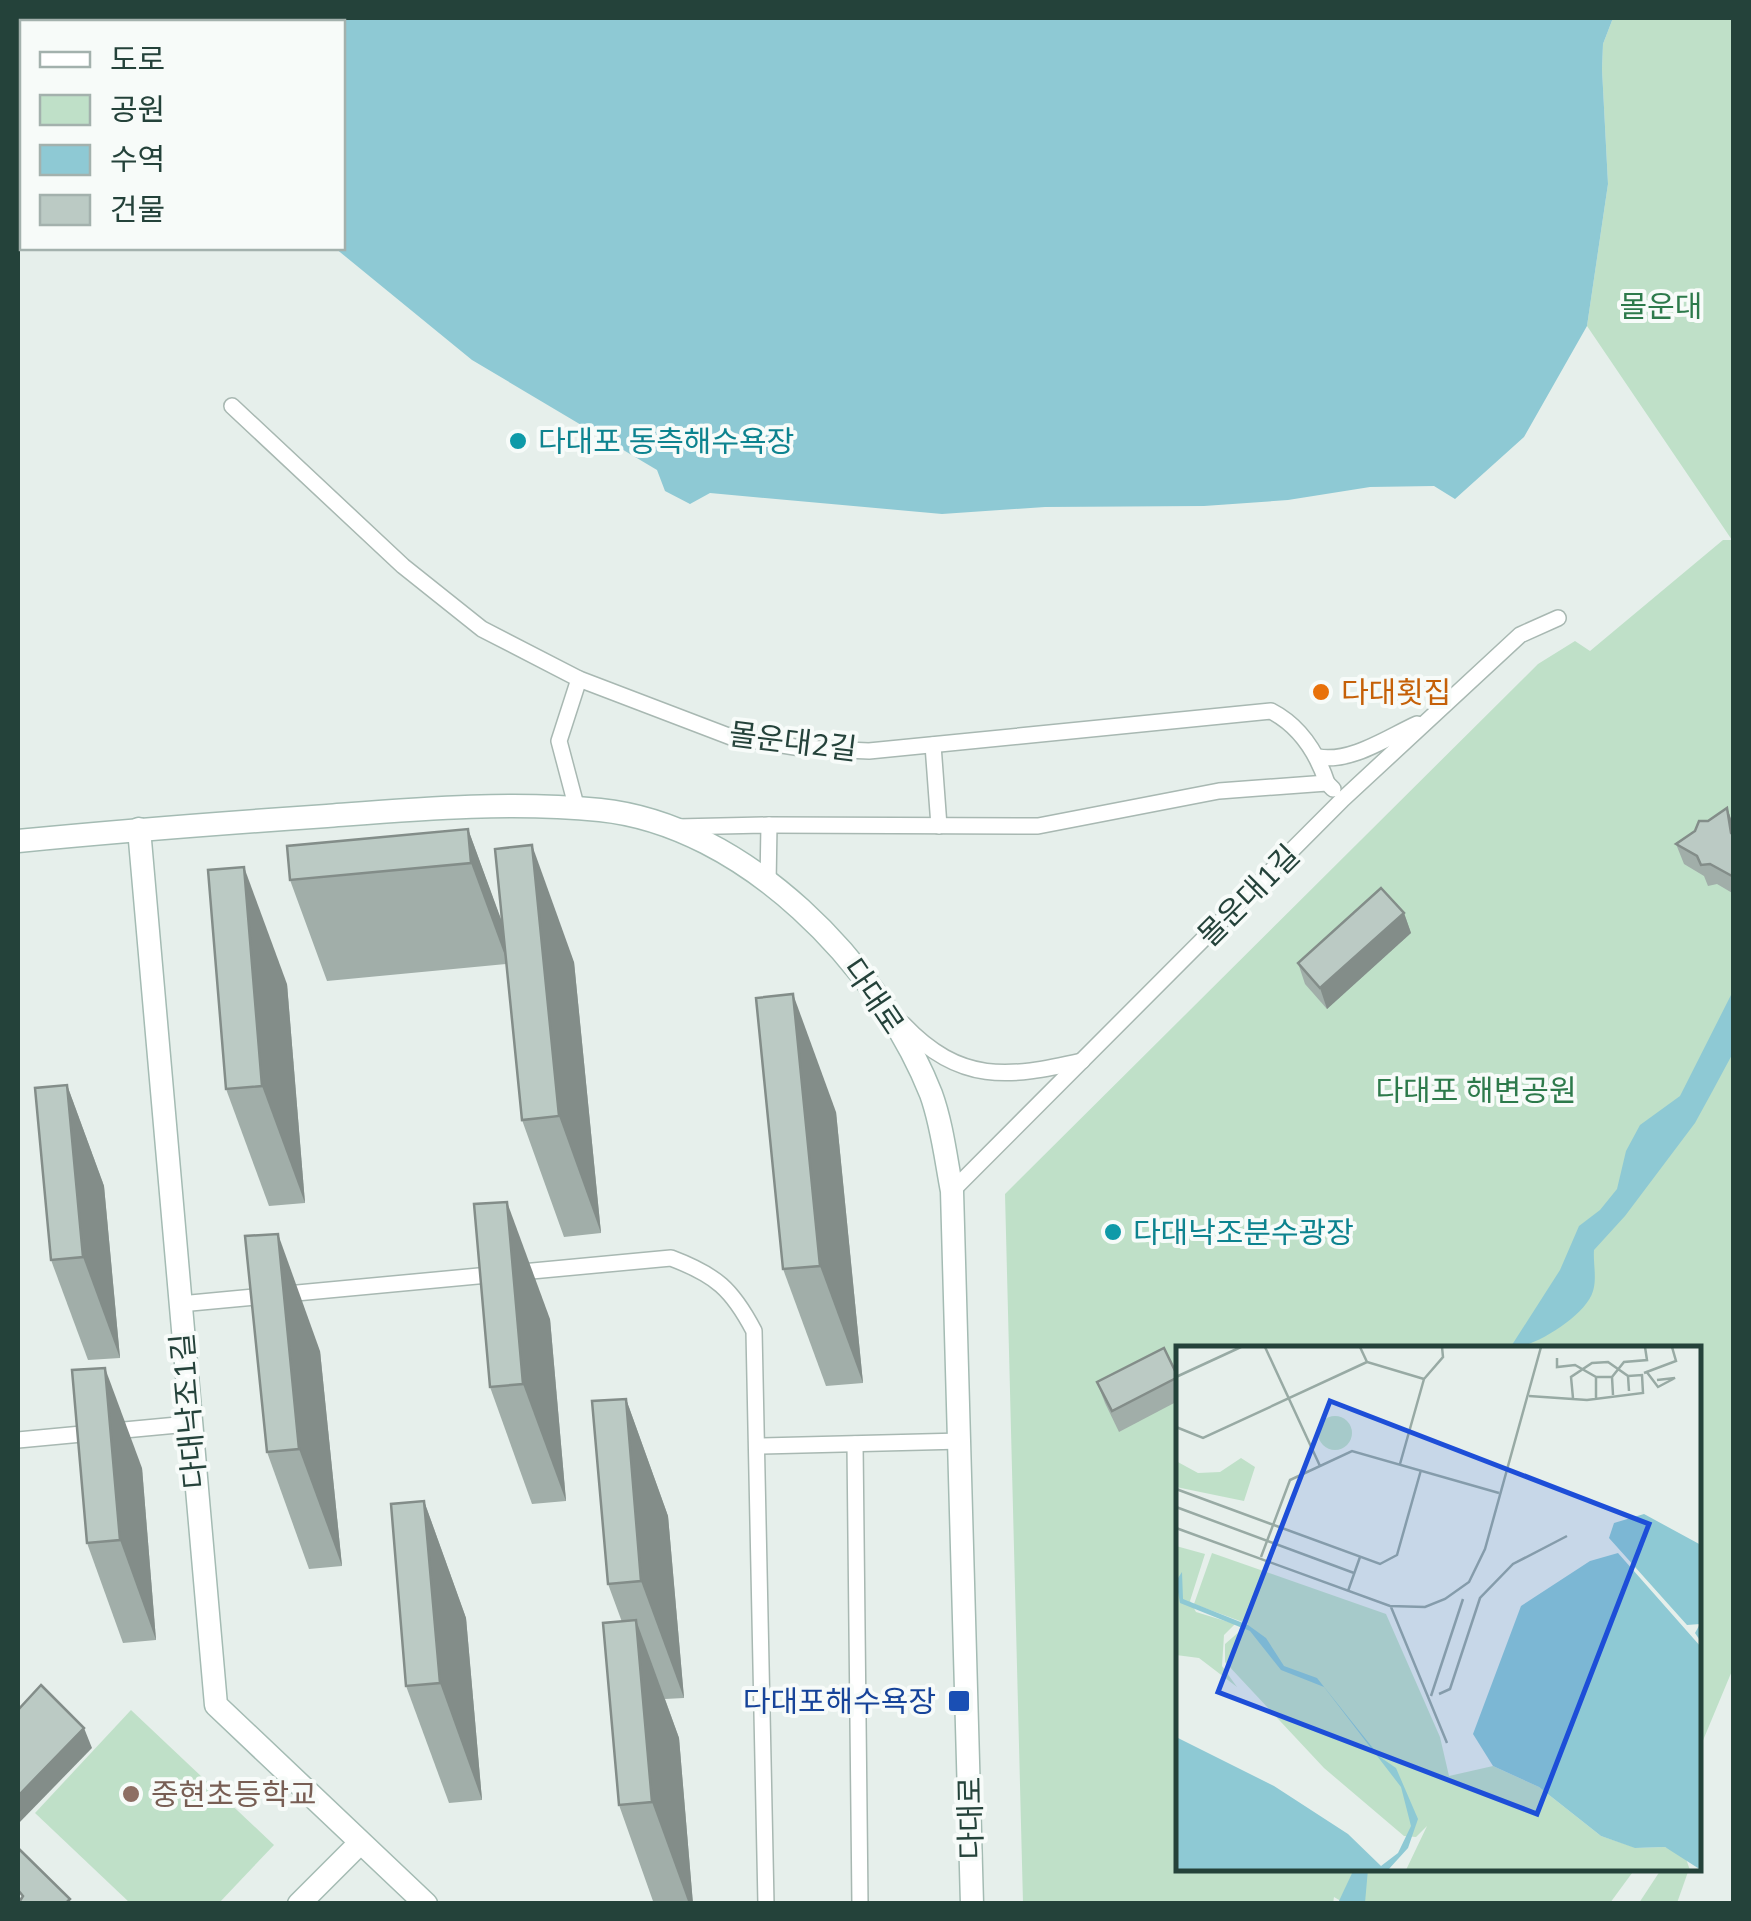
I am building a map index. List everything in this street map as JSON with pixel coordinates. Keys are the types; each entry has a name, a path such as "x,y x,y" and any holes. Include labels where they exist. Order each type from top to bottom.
{"main road":[{"name":"다대로","path":"18,841 464,806 603,810 668,828 726,854 768,884 847,954 888,1008 932,1096 952,1190 972,1904"},
{"name":"다대낙조1길","path":"139,830 188,1424 216,1705 426,1904"},
{"path":"299,1904 360,1842"}],"street":[{"name":"몰운대2길","path":"232,406 404,566 482,629 579,679 732,737 801,748 869,751 1271,711 1288,719 1318,758"},
{"name":"몰운대1길","path":"952,1190 1342,798 1520,636 1558,618"},
{"path":"577,810 559,741 579,679"},
{"path":"1342,798 1328,783 1318,758 1348,755 1431,718"},
{"path":"934,745 939,826"},
{"path":"668,828 1038,826 1219,791 1328,783"},
{"path":"768,884 769,825"},
{"path":"888,1008 928,1050 970,1069 1012,1075 1082,1062"},
{"path":"180,1304 671,1258 702,1270 735,1295 754,1331 766,1904"},
{"path":"18,1440 188,1424"},
{"path":"757,1446 962,1441"},
{"path":"855,1444 860,1904"}],"green space":[{"name":"다대포 해변공원","path":"1613,18 1733,18 1734,1666 1701,1745 1701,1346 1176,1346 1176,1871 1634,1871 1610,1903 1346,1904 1334,1897 1333,1904 1023,1903 1005,1194 1538,664 1575,641 1590,651 1723,540 1732,540 1587,326 1608,184 1603,44"},
{"path":"131,1710 274,1845 219,1903 130,1903 35,1813"},
{"path":"1660,1871 1688,1871 1677,1903 1639,1903"}],"water":[{"path":"18,18 239,18 20,20 20,124"},
{"path":"1613,18 1603,44 1602,69 1608,184 1587,326 1524,437 1455,499 1434,486 1370,487 1288,500 1204,506 1045,507 942,514 710,493 690,504 665,491 657,470 472,360 337,250 345,250 345,20 258,20"},
{"path":"1733,991 1733,1053 1695,1123 1625,1216 1594,1250 1594,1286 1588,1301 1557,1329 1531,1343 1511,1346 1560,1270 1579,1226 1600,1210 1617,1189 1626,1151 1640,1125 1680,1096"},
{"path":"1353,1871 1368,1871 1365,1903 1338,1903"}],"building":[{"path":"1727,808 1734,836 1732,876 1710,864 1701,865 1697,856 1676,844 1695,831 1699,821 1708,821"},
{"path":"468,829 471,863 290,880 287,846"},
{"path":"532,845 559,1116 522,1120 495,849"},
{"path":"244,867 262,1086 226,1089 208,870"},
{"path":"1381,888 1404,913 1320,988 1298,963"},
{"path":"793,994 820,1266 783,1269 756,998"},
{"path":"67,1085 83,1257 51,1260 35,1088"},
{"path":"507,1202 523,1384 490,1387 474,1204"},
{"path":"278,1234 299,1449 267,1452 245,1236"},
{"path":"1164,1348 1176,1373 1176,1378 1112,1411 1097,1382"},
{"path":"105,1368 120,1540 87,1543 72,1370"},
{"path":"626,1399 641,1581 608,1584 592,1401"},
{"path":"424,1501 440,1683 406,1686 391,1504"},
{"path":"636,1620 652,1802 619,1805 603,1623"},
{"path":"41,1685 84,1728 18,1796 18,1710"},
{"path":"18,1848 70,1899 65,1904 18,1904 23,1896 18,1890"}],"place":[{"name":"다대포 동측해수욕장","path":"518,441"},
{"name":"다대횟집","path":"1321,692"},
{"name":"다대낙조분수광장","path":"1113,1232"},
{"name":"다대포해수욕장","path":"959,1701"},
{"name":"중현초등학교","path":"131,1794"}],"park label":[{"name":"몰운대","path":"1661,306"}]}
